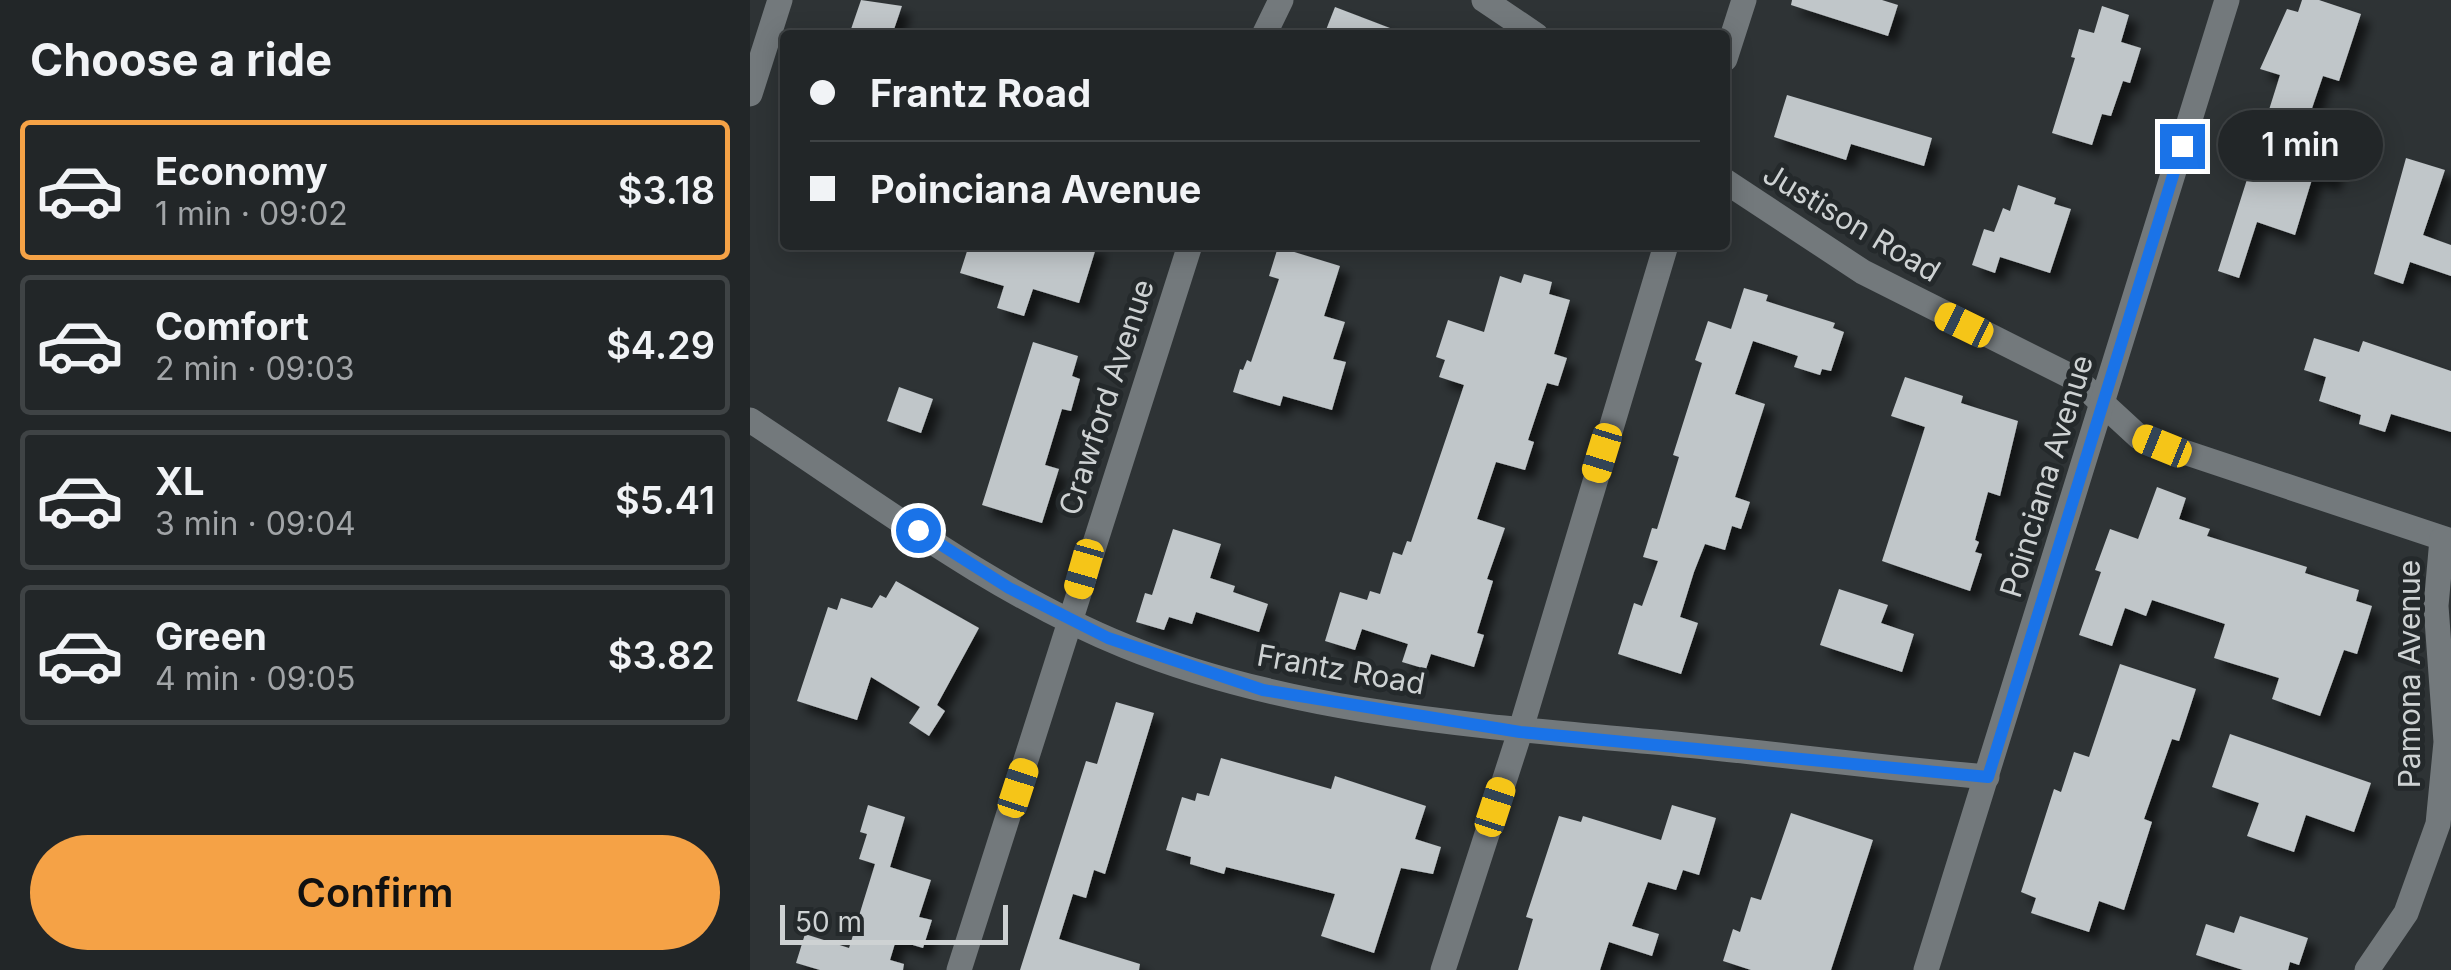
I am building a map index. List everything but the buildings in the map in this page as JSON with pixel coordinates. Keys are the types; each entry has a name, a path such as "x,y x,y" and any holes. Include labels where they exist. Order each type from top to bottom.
{"street":[{"path":"750,94 780,0"},
{"path":"1266,30 1281,0"},
{"path":"1484,0 1529,30"},
{"path":"1730,43 1744,0"},
{"name":"Poinciana Avenue","path":"1926,970 2228,0"},
{"name":"Justison Road","path":"1730,184 1833,255 2076,379 2139,437 2446,540"},
{"name":"Crawford Avenue","path":"959,970 1188,250"},
{"path":"1442,970 1520,732 1665,250"},
{"name":"Frantz Road","path":"750,420 977,568 1070,620 1157,658 1263,690 1520,732 1988,777"},
{"name":"Pamona Avenue","path":"2368,970 2406,913 2438,824 2446,742 2436,606 2446,540"}],"route":[{"path":"918,530 1009,588 1108,638 1157,658 1263,690 1520,732 1988,777 2182,146"}]}
